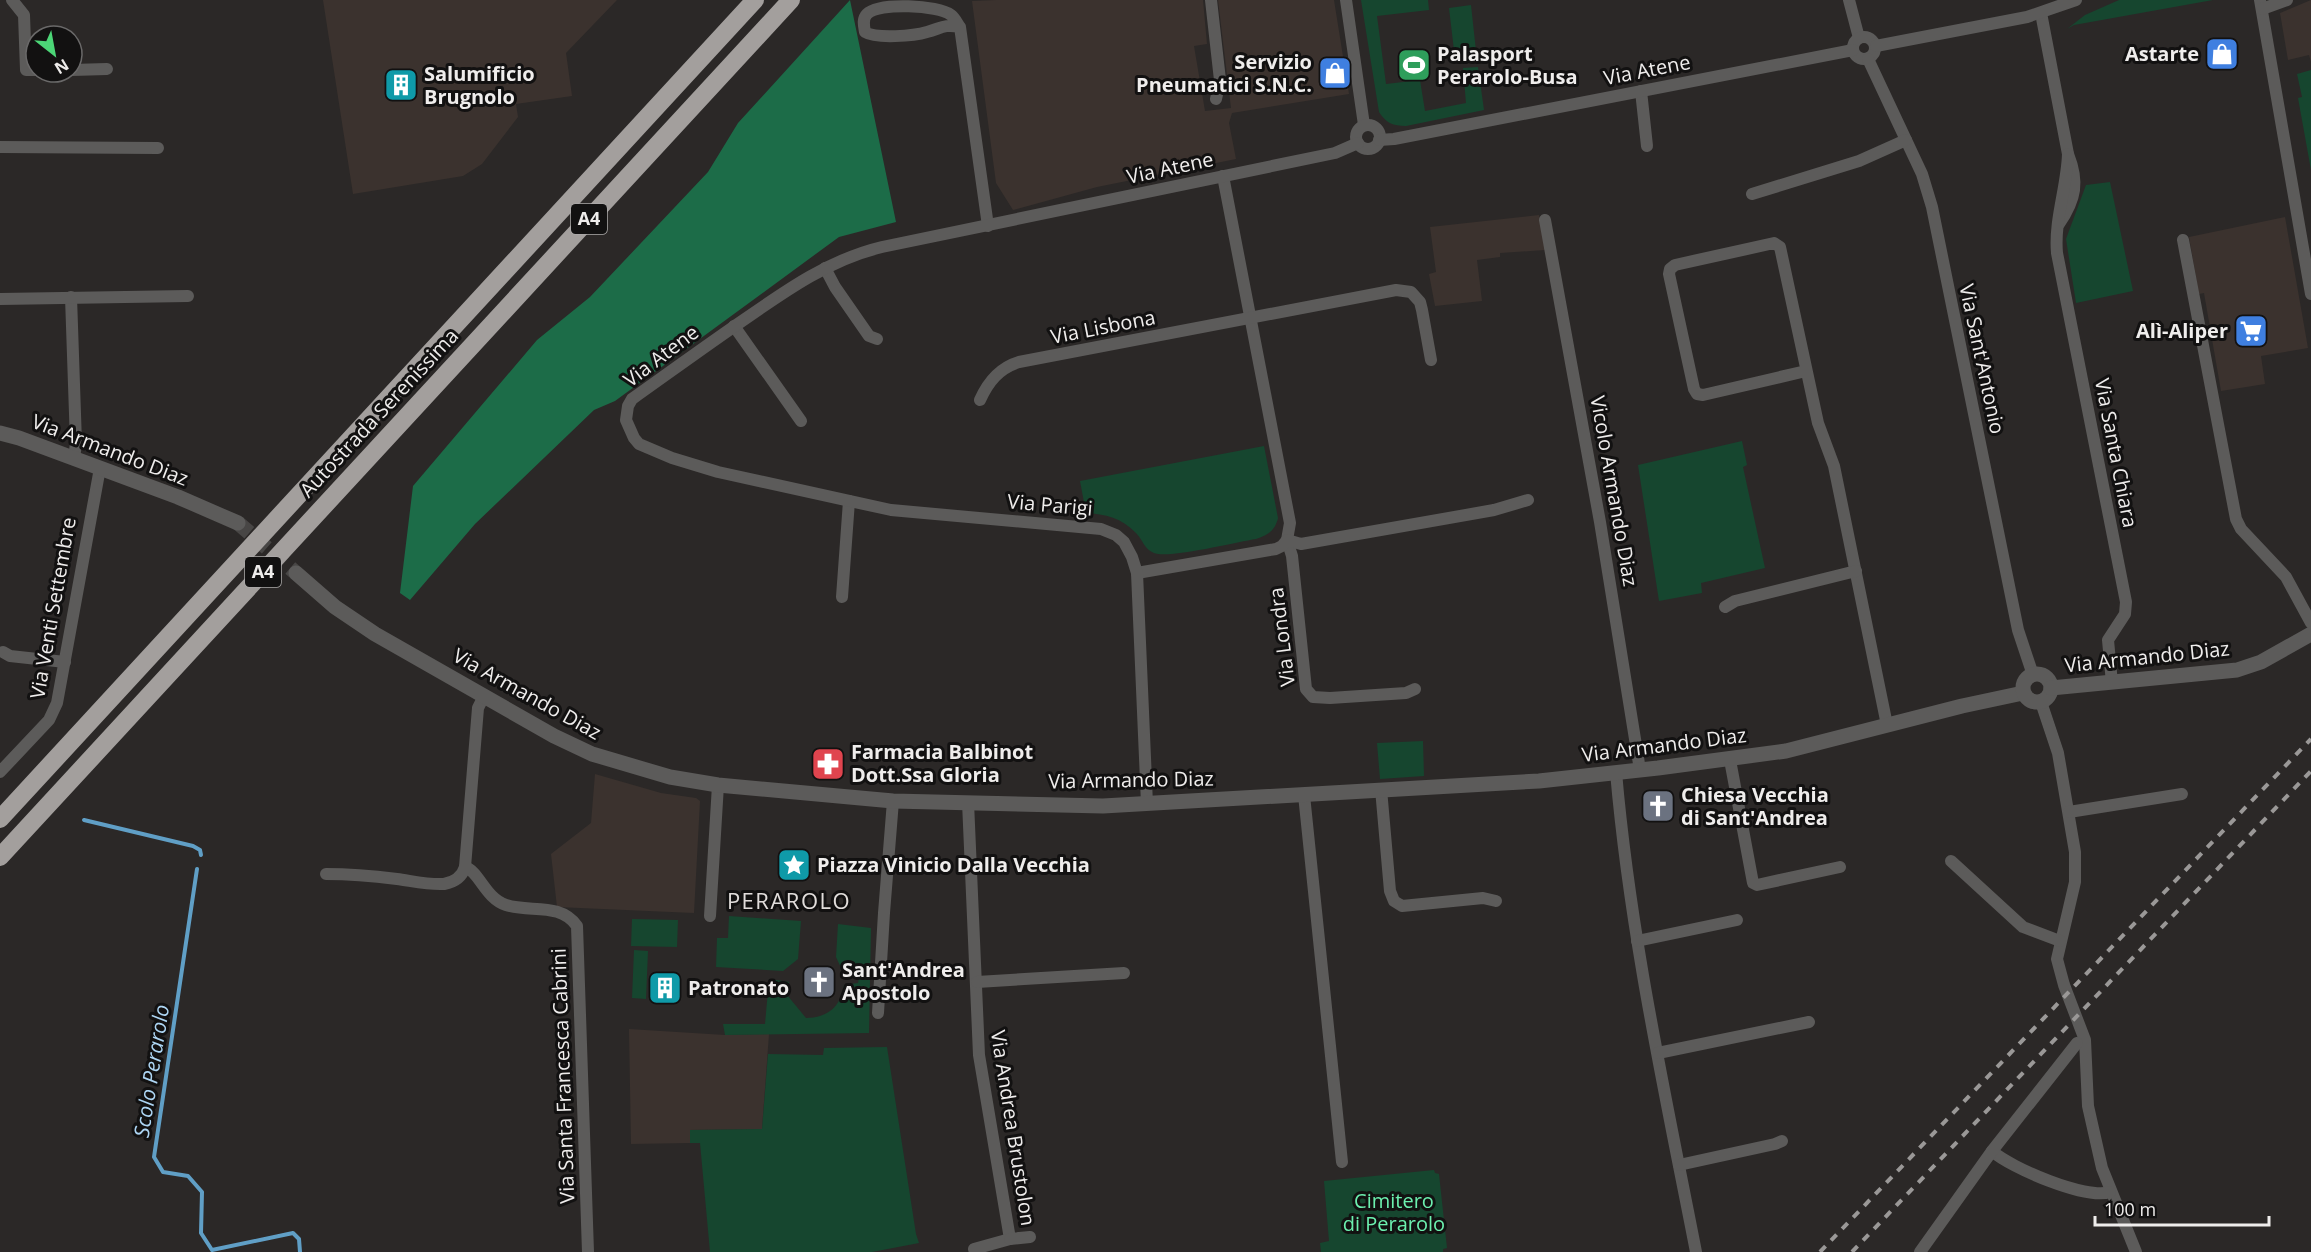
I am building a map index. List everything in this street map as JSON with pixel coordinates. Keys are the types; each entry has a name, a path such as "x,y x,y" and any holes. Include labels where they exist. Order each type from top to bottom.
{"highway":[{"name":"Autostrada Serenissima","path":"0,819 755,0"},
{"name":"Autostrada Serenissima","path":"0,857 791,0"}],"street":[{"path":"12,0 24,15 24,24"},
{"path":"1211,0 1220,80 1215,99"},
{"path":"1346,0 1364,125"},
{"path":"1849,0 1859,38"},
{"path":"1876,46 2041,13 2076,0"},
{"path":"2287,0 2261,5 2311,294"},
{"path":"960,27 943,25 927,32 884,37 872,36 865,32 864,24 867,14 877,7 924,8 936,9 951,15 960,27 988,226"},
{"name":"Via Santa Chiara","path":"2041,13 2068,154 2075,172 2073,198 2058,225 2057,254 2126,602 2125,614 2108,640 2112,683"},
{"path":"1859,38 1870,38 1876,46 1875,52 1868,59 1861,59 1853,51 1853,45 1859,38"},
{"name":"Via Atene","path":"627,425 626,414 632,399 779,295 825,268 868,251 1335,153 1358,143 1362,147 1370,148 1379,140 1853,51"},
{"name":"Via Sant'Antonio","path":"1868,59 1922,174 1932,207 2018,630 2032,675"},
{"path":"84,69 107,69"},
{"path":"1641,91 1647,146"},
{"path":"1358,143 1356,133 1364,125 1376,129 1379,140"},
{"path":"1752,194 1859,161 1906,140"},
{"path":"0,147 158,148"},
{"path":"1137,573 1276,549 1287,540 1290,523 1223,176"},
{"name":"Vicolo Armando Diaz","path":"1545,220 1598,510 1640,770"},
{"path":"2183,240 2236,519 2241,530 2286,577 2311,623"},
{"path":"1806,371 1703,395 1696,394 1671,285 1670,269 1675,264 1774,243 1778,245 1806,371 1824,441 1834,466 1887,725"},
{"path":"825,268 835,287 869,336 877,339"},
{"name":"Via Lisbona","path":"980,400 987,385 1010,365 1396,290 1406,290 1416,295 1420,302 1431,360"},
{"path":"0,299 188,296"},
{"path":"71,297 76,443 74,459"},
{"path":"734,326 801,421"},
{"name":"Via Parigi","path":"627,425 639,444 672,458 707,469 849,501 891,510 1101,529 1116,535 1124,542 1137,573 1147,804"},
{"name":"Via Armando Diaz","path":"0,433 178,497 238,523"},
{"name":"Via Venti Settembre","path":"0,772 54,712 100,468"},
{"path":"1287,540 1301,544 1494,510 1528,500"},
{"path":"842,597 849,501"},
{"name":"Via Londra","path":"1287,540 1293,564 1304,684 1309,694 1319,698 1339,698 1406,693 1415,688"},
{"path":"1725,607 1735,601 1856,571"},
{"name":"Via Armando Diaz","path":"296,573 335,607 375,634 554,736 592,754 670,777 718,785 893,801 1103,806 1539,781 1730,760 1804,747 1962,706 2024,693"},
{"name":"Via Armando Diaz","path":"2051,688 2238,670 2261,662 2311,634"},
{"path":"3,652 10,656 65,662"},
{"path":"2032,675 2024,684 2024,693 2030,700 2041,702 2058,753 2069,812 2076,869 2057,959 2064,985 2085,1040 2088,1106 2094,1137 2110,1192 2136,1252"},
{"name":"Via Armando Diaz","path":"2032,675 2046,677 2051,688 2050,694 2041,702"},
{"path":"326,874 360,874 445,884 462,875 465,867 478,708 484,696"},
{"path":"1730,760 1753,884 1840,867"},
{"path":"1616,772 1623,858 1696,1252"},
{"path":"710,916 718,785"},
{"path":"1381,789 1390,891 1394,901 1402,906 1483,898 1496,901"},
{"path":"2069,812 2182,794"},
{"path":"1304,795 1342,1162"},
{"path":"878,1013 893,801"},
{"name":"Via Andrea Brustolon","path":"968,802 979,1055 1010,1239 979,1246 974,1249 975,1252"},
{"path":"1951,861 2023,927 2060,941"},
{"name":"Via Santa Francesca Cabrini","path":"465,867 472,871 487,892 505,905 565,913 577,926 588,1252"},
{"path":"1637,941 1737,920"},
{"path":"977,982 1124,973"},
{"path":"1658,1053 1809,1022"},
{"path":"1920,1252 1992,1151 2077,1043"},
{"path":"1679,1164 1782,1141"},
{"path":"1992,1151 2043,1180 2096,1194 2110,1192"},
{"path":"1010,1239 1030,1238"}],"shaded area":[{"path":"323,0 617,0 566,53 572,96 516,104 518,117 482,164 463,176 353,194"},
{"path":"1203,0 1207,44 1194,46 1205,111 1231,108 1218,0 1334,0 1349,94 1232,113 1229,123 1236,159 1097,187 1013,210 996,183 972,1"},
{"path":"2311,0 2311,62 2309,55 2288,60 2280,13"},
{"path":"1539,215 1545,250 1500,253 1500,257 1477,260 1482,301 1435,306 1429,274 1436,272 1430,227"},
{"path":"2285,217 2308,348 2261,356 2265,384 2221,391 2204,293 2199,294 2189,237"},
{"path":"595,774 661,793 696,798 700,801 694,913 557,907 551,854 591,823"},
{"path":"629,1029 725,1035 769,1034 762,1129 690,1130 690,1143 631,1144"}],"green space":[{"path":"850,0 896,222 839,237 615,401 594,410 475,524 410,600 400,593 413,486 537,340 590,297 708,172 738,123"},
{"path":"1361,0 1428,0 1429,10 1377,16 1386,84 1420,80 1425,111 1466,103 1463,68 1478,67 1484,110 1406,126 1384,119 1379,112"},
{"path":"2119,0 2213,0 2074,25 2067,29 2085,15"},
{"path":"1471,5 1477,60 1462,61 1461,58 1455,59 1449,8"},
{"path":"2311,70 2311,170 2298,98 2302,97 2297,74"},
{"path":"2110,182 2133,291 2076,303 2066,239 2086,185"},
{"path":"1742,441 1747,465 1743,467 1765,568 1701,583 1702,593 1659,601 1638,465"},
{"path":"1264,446 1278,518 1273,529 1256,539 1173,554 1154,553 1131,528 1119,520 1100,514 1086,513 1080,481"},
{"path":"1423,741 1424,776 1380,779 1377,743"},
{"path":"729,916 801,921 798,959 783,971 716,967 717,938 728,938"},
{"path":"632,919 678,920 677,947 631,946"},
{"path":"838,924 871,928 869,1033 725,1035 723,1024 765,1024 769,979 789,982 787,995 806,1018 821,1016 832,1009 840,999 844,985 858,983 859,978 842,970 836,957"},
{"path":"634,950 648,951 646,999 632,998"},
{"path":"887,1047 919,1243 872,1252 710,1252 700,1143 690,1143 690,1130 762,1129 768,1054 823,1055 824,1048"},
{"name":"Cimitero di Perarolo","path":"1434,1170 1439,1174 1447,1248 1443,1249 1443,1252 1321,1252 1320,1243 1329,1241 1324,1181"}],"waterway":[{"name":"Scolo Perarolo","path":"84,820 193,846 200,850 201,855"},
{"name":"Scolo Perarolo","path":"197,869 154,1157 163,1172 188,1176 202,1192 201,1233 212,1250 293,1233 299,1239 300,1252"}],"tunnel":[{"path":"238,523 296,573"}],"railway":[{"path":"1820,1252 2311,739"},
{"path":"1852,1252 2311,771"}],"place":[{"name":"Astarte","path":"2222,54"},
{"name":"Palasport Perarolo-Busa","path":"1414,65"},
{"name":"Servizio Pneumatici S.N.C.","path":"1335,73"},
{"name":"Salumificio Brugnolo","path":"401,85"},
{"name":"Alì-Aliper","path":"2251,331"},
{"name":"Farmacia Balbinot Dott.Ssa Gloria","path":"828,764"},
{"name":"Chiesa Vecchia di Sant'Andrea","path":"1658,806"},
{"name":"Piazza Vinicio Dalla Vecchia","path":"794,865"},
{"name":"Sant'Andrea Apostolo","path":"819,982"},
{"name":"Patronato","path":"665,988"}],"district":[{"name":"PERAROLO","path":"789,901"}]}
